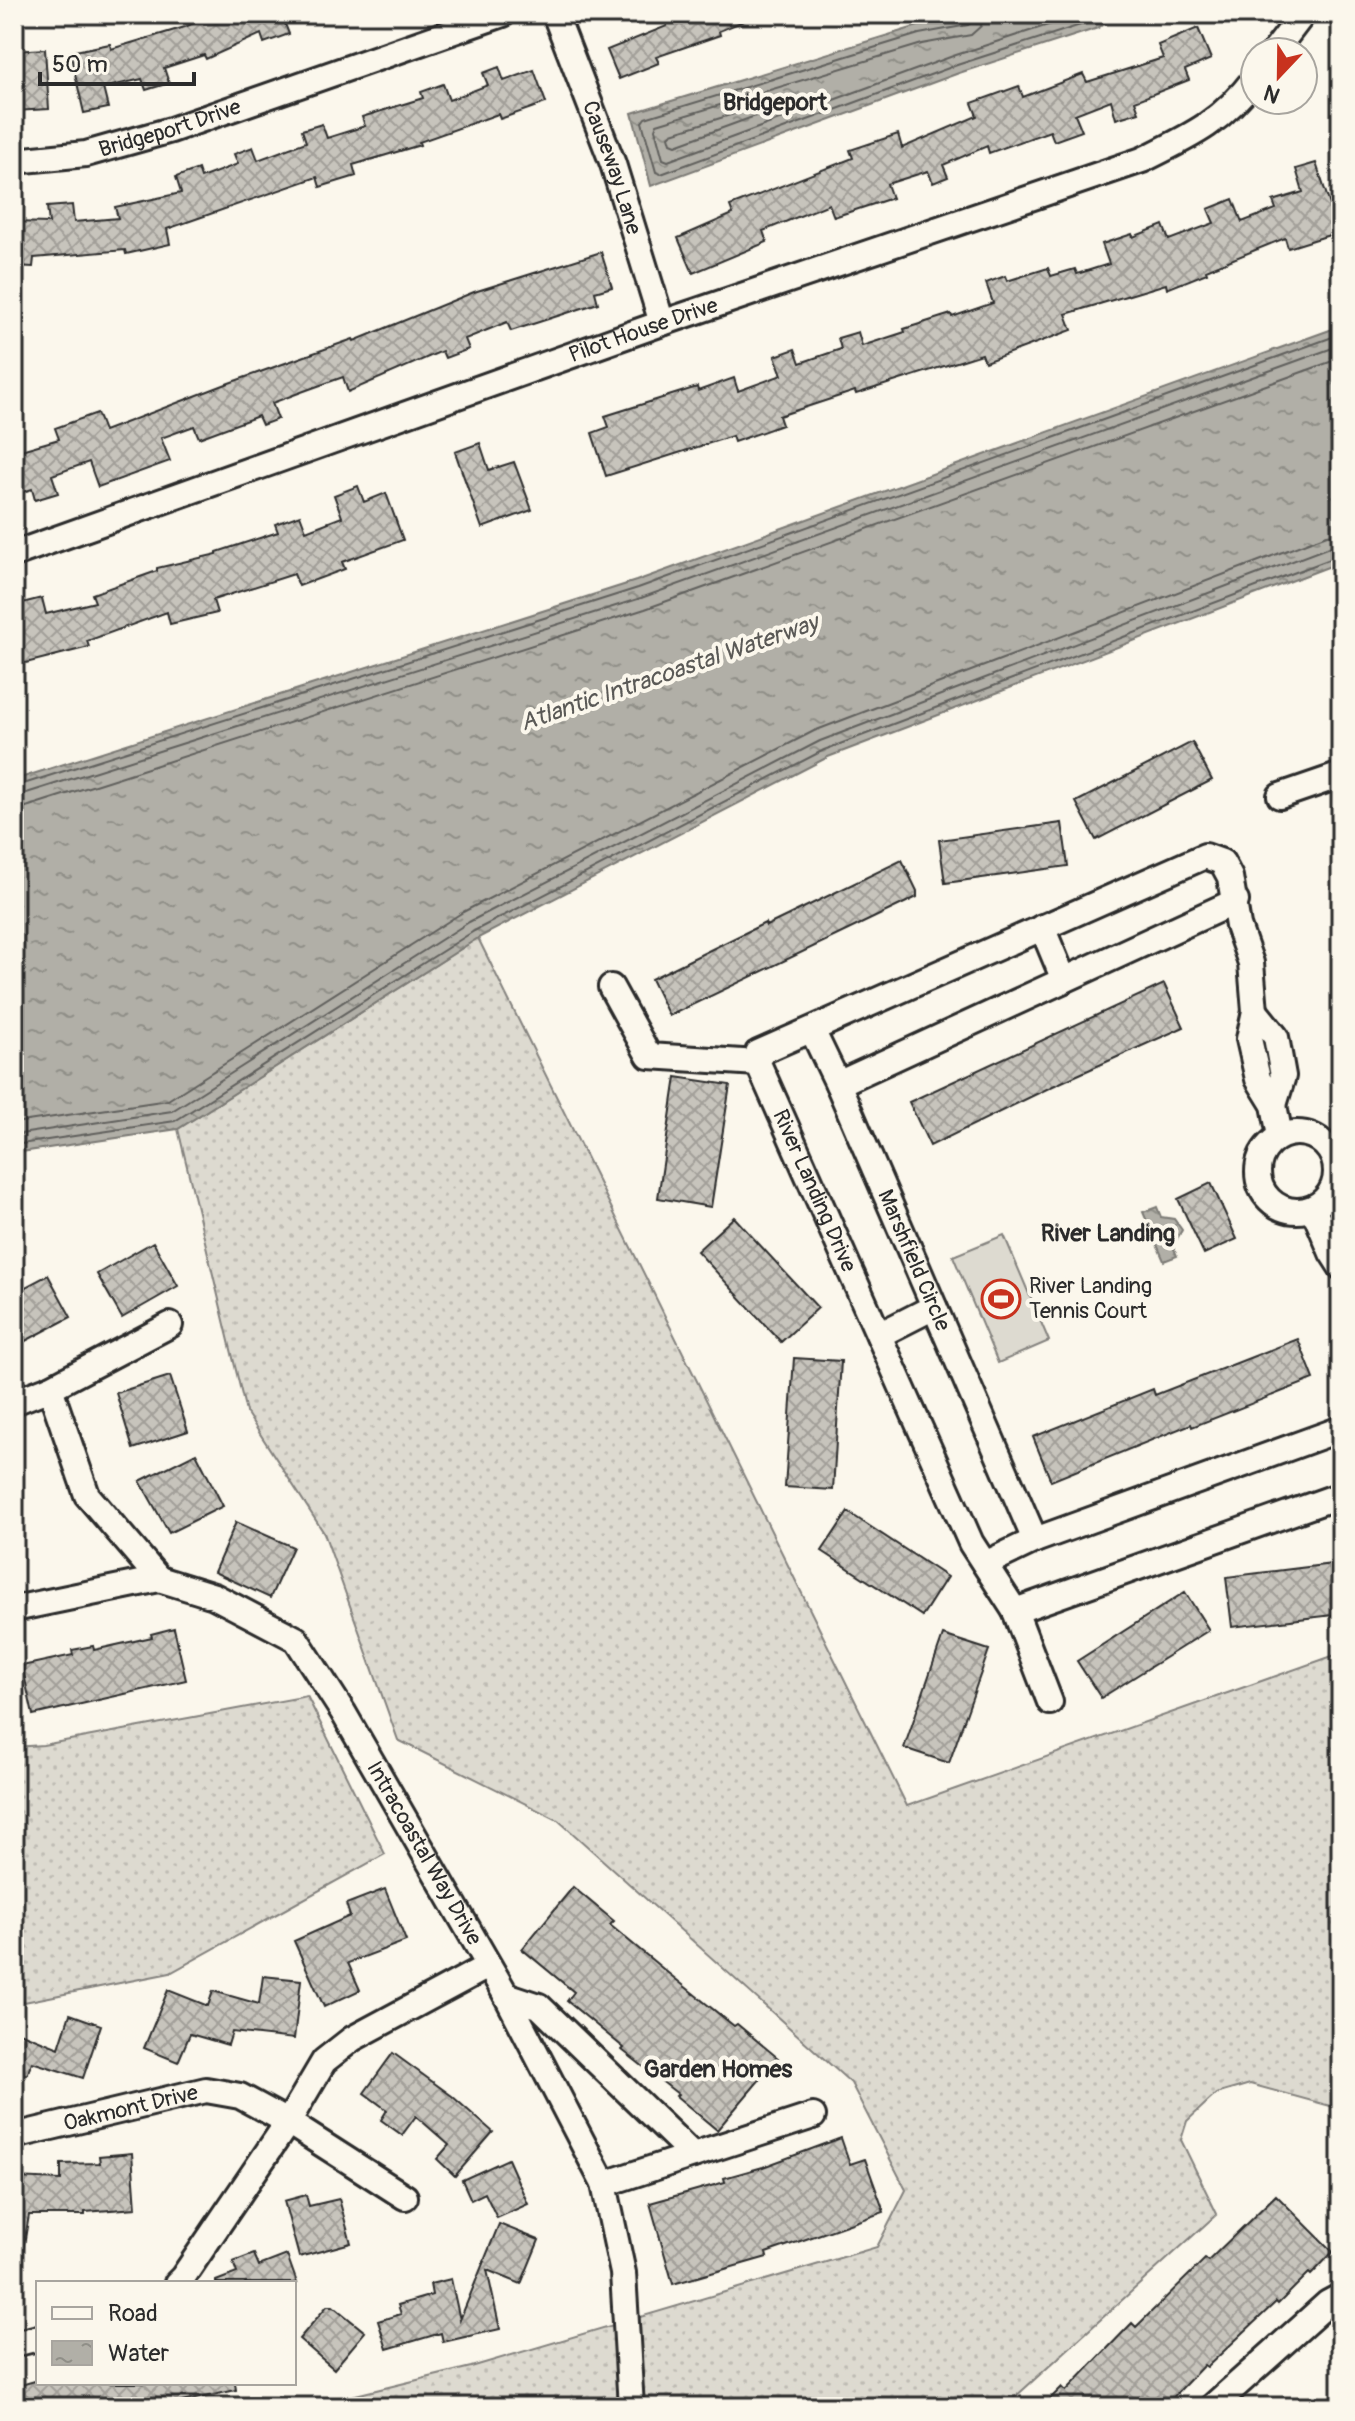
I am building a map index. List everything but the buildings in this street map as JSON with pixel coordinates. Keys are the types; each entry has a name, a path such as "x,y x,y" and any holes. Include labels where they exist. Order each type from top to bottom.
{"street":[{"name":"Bridgeport Drive","path":"14,161 86,154 171,130 503,14"},
{"name":"Causeway Lane","path":"555,14 613,164 662,323"},
{"path":"1286,36 1303,14"},
{"name":"Pilot House Drive","path":"14,554 662,323 1142,160 1203,130 1239,100"},
{"path":"1280,796 1341,775"},
{"path":"611,987 649,1056 758,1063 758,1053 1205,856 1222,862 1230,877 1238,926 1251,963 1255,1011 1249,1039 1258,1079 1274,1105 1280,1136"},
{"path":"838,1084 1236,901"},
{"path":"1042,927 1064,980"},
{"name":"Marshfield Circle","path":"812,1030 1035,1540"},
{"name":"River Landing Drive","path":"758,1063 971,1543 1015,1611 1050,1702"},
{"path":"1290,1132 1313,1135 1323,1141 1338,1159 1336,1183 1331,1193 1313,1208 1302,1211 1281,1207 1271,1201 1259,1183 1263,1152 1280,1136 1290,1132"},
{"path":"1313,1208 1341,1267"},
{"path":"879,1335 934,1307"},
{"path":"14,1402 50,1388 170,1325"},
{"path":"14,1609 159,1579 87,1495 50,1388"},
{"path":"985,1564 1035,1540 1341,1429"},
{"path":"1015,1611 1341,1495"},
{"name":"Intracoastal Way Drive","path":"159,1579 214,1596 296,1639 343,1712 506,1995 604,2184 623,2273 631,2407"},
{"path":"178,2281 288,2122 324,2061 343,2046 488,1966"},
{"path":"506,1995 539,2006 693,2155"},
{"name":"Oakmont Drive","path":"14,2136 206,2090 240,2096 288,2122 405,2197"},
{"path":"604,2184 813,2116"},
{"path":"1219,2405 1328,2303 1341,2296"},
{"path":"14,2344 36,2338"}],"shaded area":[{"path":"478,938 907,1806 1341,1653 1341,2109 1250,2084 1216,2094 1187,2121 1181,2140 1217,2214 1004,2407 306,2407 471,2367 877,2247 906,2190 851,2083 558,1820 398,1740 324,1533 246,1412 178,1129"},
{"name":"River Landing Tennis Court","path":"1004,1235 1049,1341 998,1363 953,1256"},
{"path":"307,1696 385,1854 170,1973 14,2004 14,1747 43,1745"}],"water":[{"path":"971,14 1117,14 1098,28 959,73 651,186 632,113 918,26 967,18"},
{"name":"Atlantic Intracoastal Waterway","path":"1341,326 1341,562 828,757 478,938 178,1129 14,1153 14,780 636,581"},
{"path":"1157,1207 1161,1217 1174,1219 1182,1230 1173,1246 1177,1256 1164,1261 1143,1212"}],"place":[{"name":"River Landing Tennis Court","path":"1001,1299"}],"district":[{"name":"Bridgeport","path":"775,102"},
{"name":"River Landing","path":"1108,1233"},
{"name":"Garden Homes","path":"718,2069"}]}
